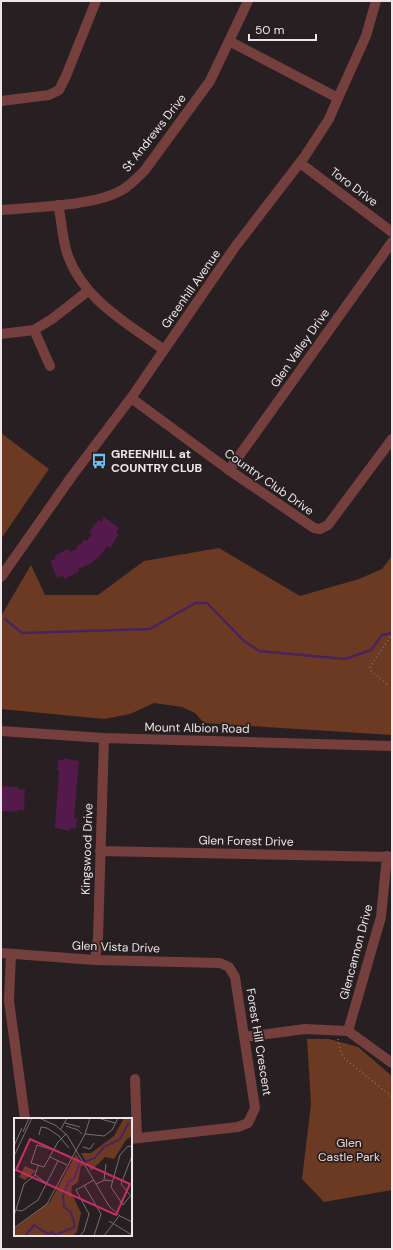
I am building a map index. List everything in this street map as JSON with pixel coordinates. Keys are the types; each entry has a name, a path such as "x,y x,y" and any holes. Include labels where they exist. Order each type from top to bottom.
{"street":[{"path":"1,101 49,95 59,90 96,1"},
{"name":"St Andrews Drive","path":"1,210 58,205 105,197 134,182 175,130 210,81 248,1"},
{"name":"Greenhill Avenue","path":"1,577 72,476 131,398 235,247 300,163 329,119 366,36 376,1"},
{"path":"229,41 338,98"},
{"name":"Toro Drive","path":"300,163 392,232"},
{"path":"58,205 66,251 72,267 88,291 100,304 164,350"},
{"name":"Glen Valley Drive","path":"229,470 392,242"},
{"path":"1,334 34,330 52,319 88,291"},
{"path":"34,330 50,366"},
{"name":"Country Club Drive","path":"131,398 308,526 320,529 332,521 392,439"},
{"name":"Mount Albion Road","path":"1,731 104,738 392,746"},
{"name":"Kingswood Drive","path":"95,960 98,938 104,738"},
{"name":"Glen Forest Drive","path":"100,851 390,856"},
{"name":"Glencannon Drive","path":"348,1031 381,917 390,856"},
{"path":"6,954 9,1001 25,1118"},
{"name":"Glen Vista Drive","path":"6,954 95,960 220,963 229,967"},
{"name":"Forest Hill Crescent","path":"134,1138 238,1127 248,1123 256,1108 235,977 229,967"},
{"path":"245,1037 305,1029 348,1031 392,1063"},
{"path":"134,1138 135,1079"}],"path":[{"path":"387,684 371,671 370,667 392,634"},
{"path":"337,1030 339,1046 344,1058 392,1097"}],"green space":[{"path":"1,433 49,469 1,539"},
{"path":"219,548 300,596 359,579 382,569 392,556 392,735 204,723 195,713 182,707 154,703 130,714 104,719 1,709 1,616 31,565 45,595 98,595 144,561"},
{"name":"Glen Castle Park","path":"307,1039 329,1039 358,1047 392,1076 392,1190 324,1202 302,1179 311,1104"}],"building":[{"path":"104,517 119,528 116,532 119,534 110,548 107,546 101,555 90,564 78,569 79,572 64,579 63,576 57,578 50,561 56,559 54,556 68,549 70,552 77,549 76,546 81,544 84,539 87,541 92,534 89,532 98,520 101,522"},
{"path":"64,758 79,761 74,818 77,818 76,829 70,828 70,831 55,828 59,770 57,770 58,760 64,760"},
{"path":"1,786 18,787 18,789 25,790 24,810 17,810 17,812 1,811"}],"waterway":[{"path":"5,619 22,633 150,629 195,603 207,603 244,641 259,651 345,659 371,650 382,635 392,633"}],"place":[{"name":"GREENHILL at COUNTRY CLUB","path":"99,461"}]}
